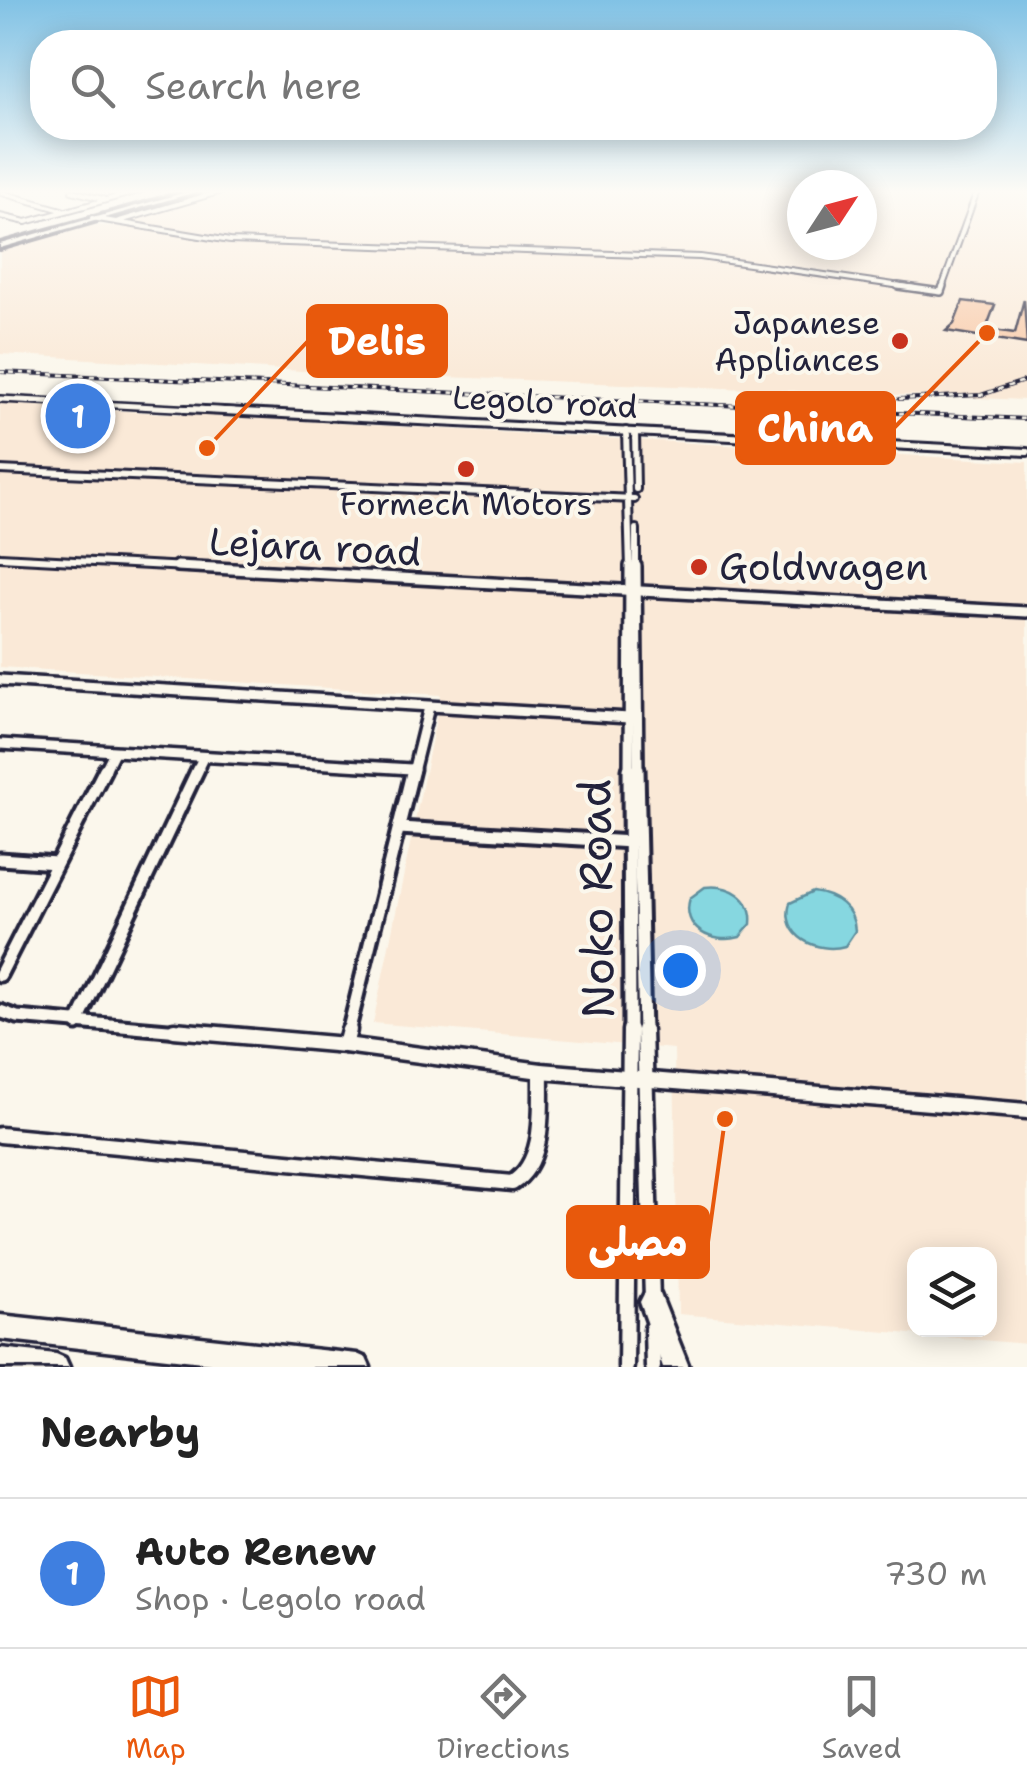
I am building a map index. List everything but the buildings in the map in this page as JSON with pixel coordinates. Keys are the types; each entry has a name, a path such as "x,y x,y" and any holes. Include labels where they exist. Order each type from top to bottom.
{"main road":[{"path":"652,1302 676,1367"},
{"path":"0,1326 357,1367"},
{"path":"0,1360 56,1367"}],"street":[{"path":"647,255 686,256 940,292 954,255"},
{"name":"Legolo road","path":"0,400 1024,452"},
{"path":"631,432 641,1079 653,1367"},
{"path":"1024,452 1027,462"},
{"path":"0,470 634,499"},
{"name":"Lejara road","path":"0,557 1027,612"},
{"name":"Noko Road","path":"626,1367 641,1079 631,842 632,592"},
{"path":"0,680 629,718"},
{"path":"346,1045 429,707"},
{"path":"0,744 113,754 412,768"},
{"path":"0,975 113,754"},
{"path":"77,1024 204,758"},
{"path":"399,828 631,842"},
{"path":"0,859 56,862"},
{"path":"0,1010 17,1018 346,1045 541,1071 1027,1111"},
{"path":"0,1135 512,1183 522,1180 534,1163 541,1071"}],"shaded area":[{"path":"0,255 787,255 787,260 877,260 877,255 1027,255 1027,400 321,372 0,354"},
{"path":"0,404 1027,462 1027,1344 946,1337 997,1337 997,1247 907,1247 907,1334 678,1314 674,1049 373,1023 441,695 0,667"}],"water":[{"path":"705,887 731,890 744,900 751,924 740,937 719,939 694,926 688,909 690,898"},
{"path":"813,892 836,899 851,915 855,931 845,946 813,945 790,925 790,903"}],"railway":[{"path":"0,372 1027,419"},
{"path":"899,399 981,395 1027,380"}],"place":[{"name":"China","path":"987,333"},
{"name":"Japanese Appliances","path":"900,341"},
{"name":"Auto Renew","path":"78,416"},
{"name":"Delis","path":"207,448"},
{"name":"Formech Motors","path":"466,469"},
{"name":"Goldwagen","path":"699,567"},
{"name":"مصلى","path":"725,1119"}]}
